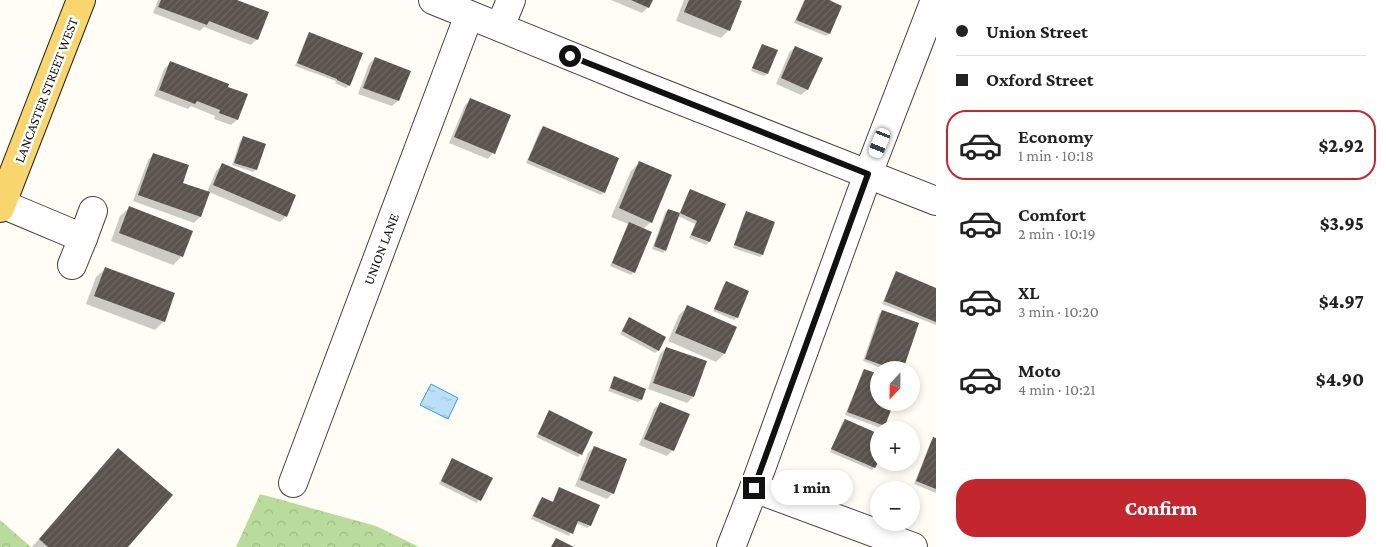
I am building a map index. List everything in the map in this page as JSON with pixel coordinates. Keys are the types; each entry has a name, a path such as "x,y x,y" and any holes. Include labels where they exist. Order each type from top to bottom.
{"main road":[{"name":"LANCASTER STREET WEST","path":"1,206 81,0"}],"street":[{"path":"434,0 639,84 936,201"},
{"path":"500,27 511,0"},
{"path":"731,547 868,174 935,0"},
{"name":"UNION LANE","path":"293,484 469,15"},
{"path":"1,206 83,238"},
{"path":"72,264 93,211"},
{"path":"754,488 913,547"}],"green space":[{"path":"260,494 376,526 419,547 236,547"},
{"path":"0,520 31,547 0,547"}],"water":[{"path":"431,384 458,398 448,419 420,405"}],"building":[{"path":"161,0 237,0 269,12 258,40 209,21 207,25 158,7"},
{"path":"631,0 653,0 649,8"},
{"path":"689,0 742,1 730,31 684,12"},
{"path":"805,0 829,0 842,6 830,34 796,20"},
{"path":"309,32 363,53 350,86 297,63"},
{"path":"762,44 778,50 768,74 752,68"},
{"path":"795,46 823,58 808,90 781,78"},
{"path":"375,57 411,71 399,101 363,88"},
{"path":"170,61 229,84 228,87 248,94 238,120 219,113 220,110 197,101 195,104 159,90"},
{"path":"470,98 511,115 495,154 454,137"},
{"path":"543,126 619,158 605,193 528,160"},
{"path":"243,136 266,144 257,170 234,163"},
{"path":"153,153 189,165 183,183 210,192 201,217 138,195"},
{"path":"639,161 672,175 652,223 619,208"},
{"path":"222,163 296,195 287,217 213,185"},
{"path":"690,189 726,204 710,242 691,235 697,221 680,213"},
{"path":"129,206 193,231 183,257 119,233"},
{"path":"668,209 680,213 666,251 654,246"},
{"path":"746,211 775,222 763,255 734,245"},
{"path":"629,222 652,232 635,273 612,263"},
{"path":"105,267 175,293 165,322 94,296"},
{"path":"896,271 936,288 936,322 884,301"},
{"path":"726,281 749,291 738,318 714,309"},
{"path":"687,305 737,327 725,354 675,333"},
{"path":"882,310 919,323 906,361 871,361 865,359"},
{"path":"629,317 666,337 659,351 622,331"},
{"path":"666,347 707,361 694,397 653,383"},
{"path":"864,369 870,371 870,411 891,411 887,421 871,421 847,412"},
{"path":"614,376 646,389 642,400 610,388"},
{"path":"660,402 690,414 674,451 644,439"},
{"path":"549,410 593,432 582,455 538,434"},
{"path":"845,419 870,430 870,466 831,449"},
{"path":"933,437 936,438 936,489 916,481"},
{"path":"594,446 627,459 614,494 580,480"},
{"path":"118,448 173,495 128,547 48,547 39,539"},
{"path":"452,458 493,478 481,501 441,481"},
{"path":"559,487 600,505 591,526 578,521 573,534 533,516 542,497 553,502"},
{"path":"556,538 574,547 551,547"}],"route":[{"path":"570,56 868,174 754,488"}]}
